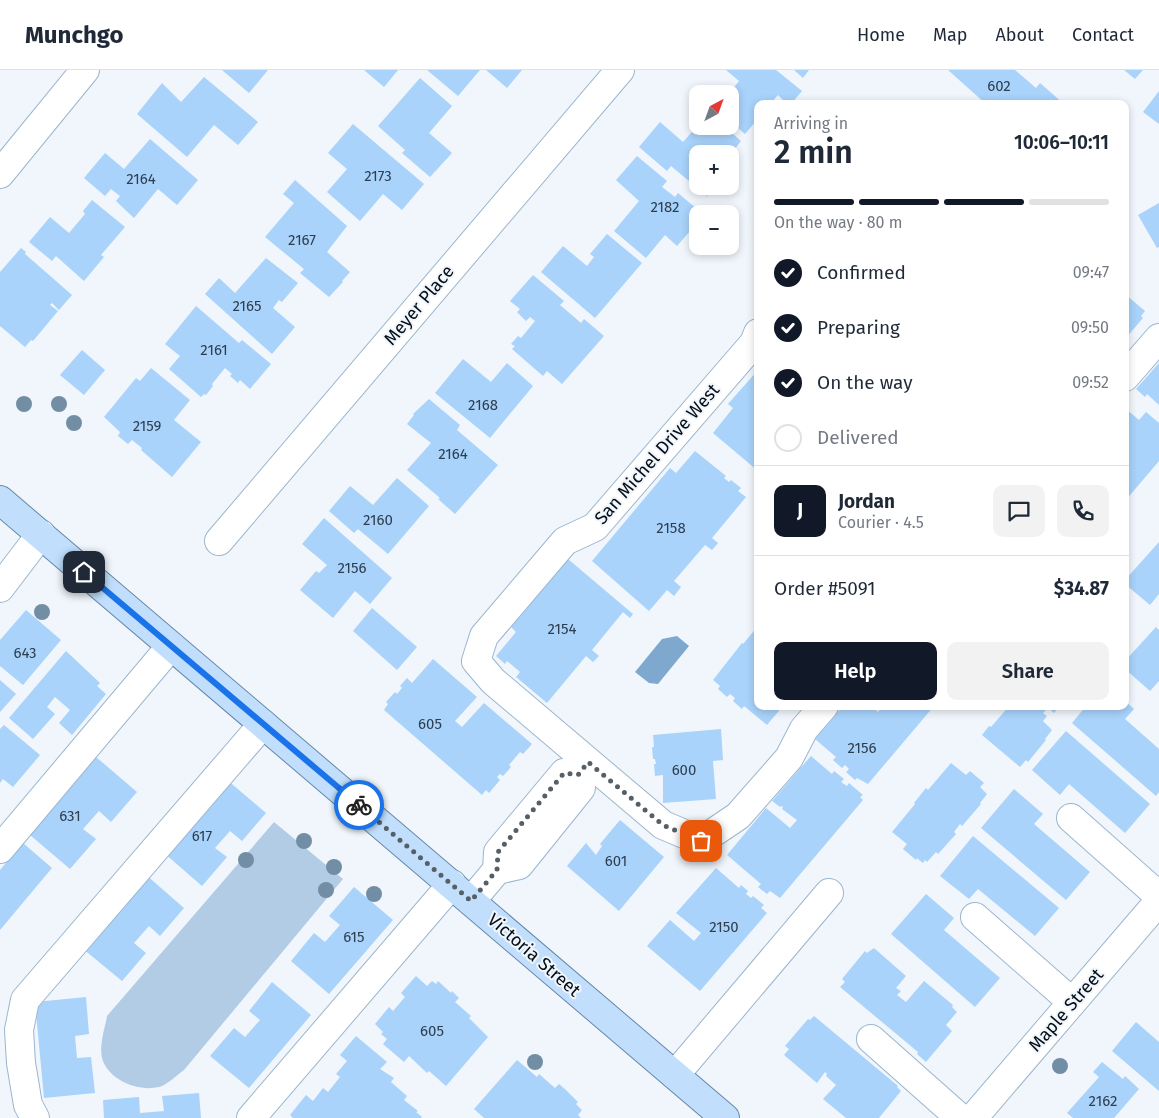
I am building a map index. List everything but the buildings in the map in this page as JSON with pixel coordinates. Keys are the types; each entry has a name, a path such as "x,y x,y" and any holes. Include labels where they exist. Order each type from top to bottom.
{"main road":[{"name":"Victoria Street","path":"0,500 725,1118"}],"street":[{"name":"Meyer Place","path":"219,541 620,70"},
{"path":"0,174 78,72"},
{"path":"1129,372 1159,338"},
{"name":"San Michel Drive West","path":"583,768 493,681 476,661 484,636 565,541 595,526 754,343"},
{"path":"0,588 40,534"},
{"path":"0,849 171,646"},
{"path":"251,1118 461,893 497,870 519,865 581,788 583,768 663,825 701,841 738,816 789,758 804,729 821,710"},
{"path":"35,1118 28,1105 21,1063 19,1030 24,1000 263,724"},
{"path":"1071,818 1159,896"},
{"path":"675,1075 829,893"},
{"name":"Maple Street","path":"973,1118 1159,901"},
{"path":"975,917 1072,1002"},
{"path":"871,1039 960,1118"}],"shaded area":[{"path":"677,636 689,646 658,684 649,683 635,672 662,639"},
{"path":"274,822 343,879 184,1070 159,1087 142,1088 125,1083 110,1073 102,1058 102,1042 107,1016"}],"way so far":[{"path":"359,805 471,901 497,870 498,852 550,787 564,773 578,775 588,762 663,825 701,841"}],"route":[{"path":"84,572 359,805"}]}
